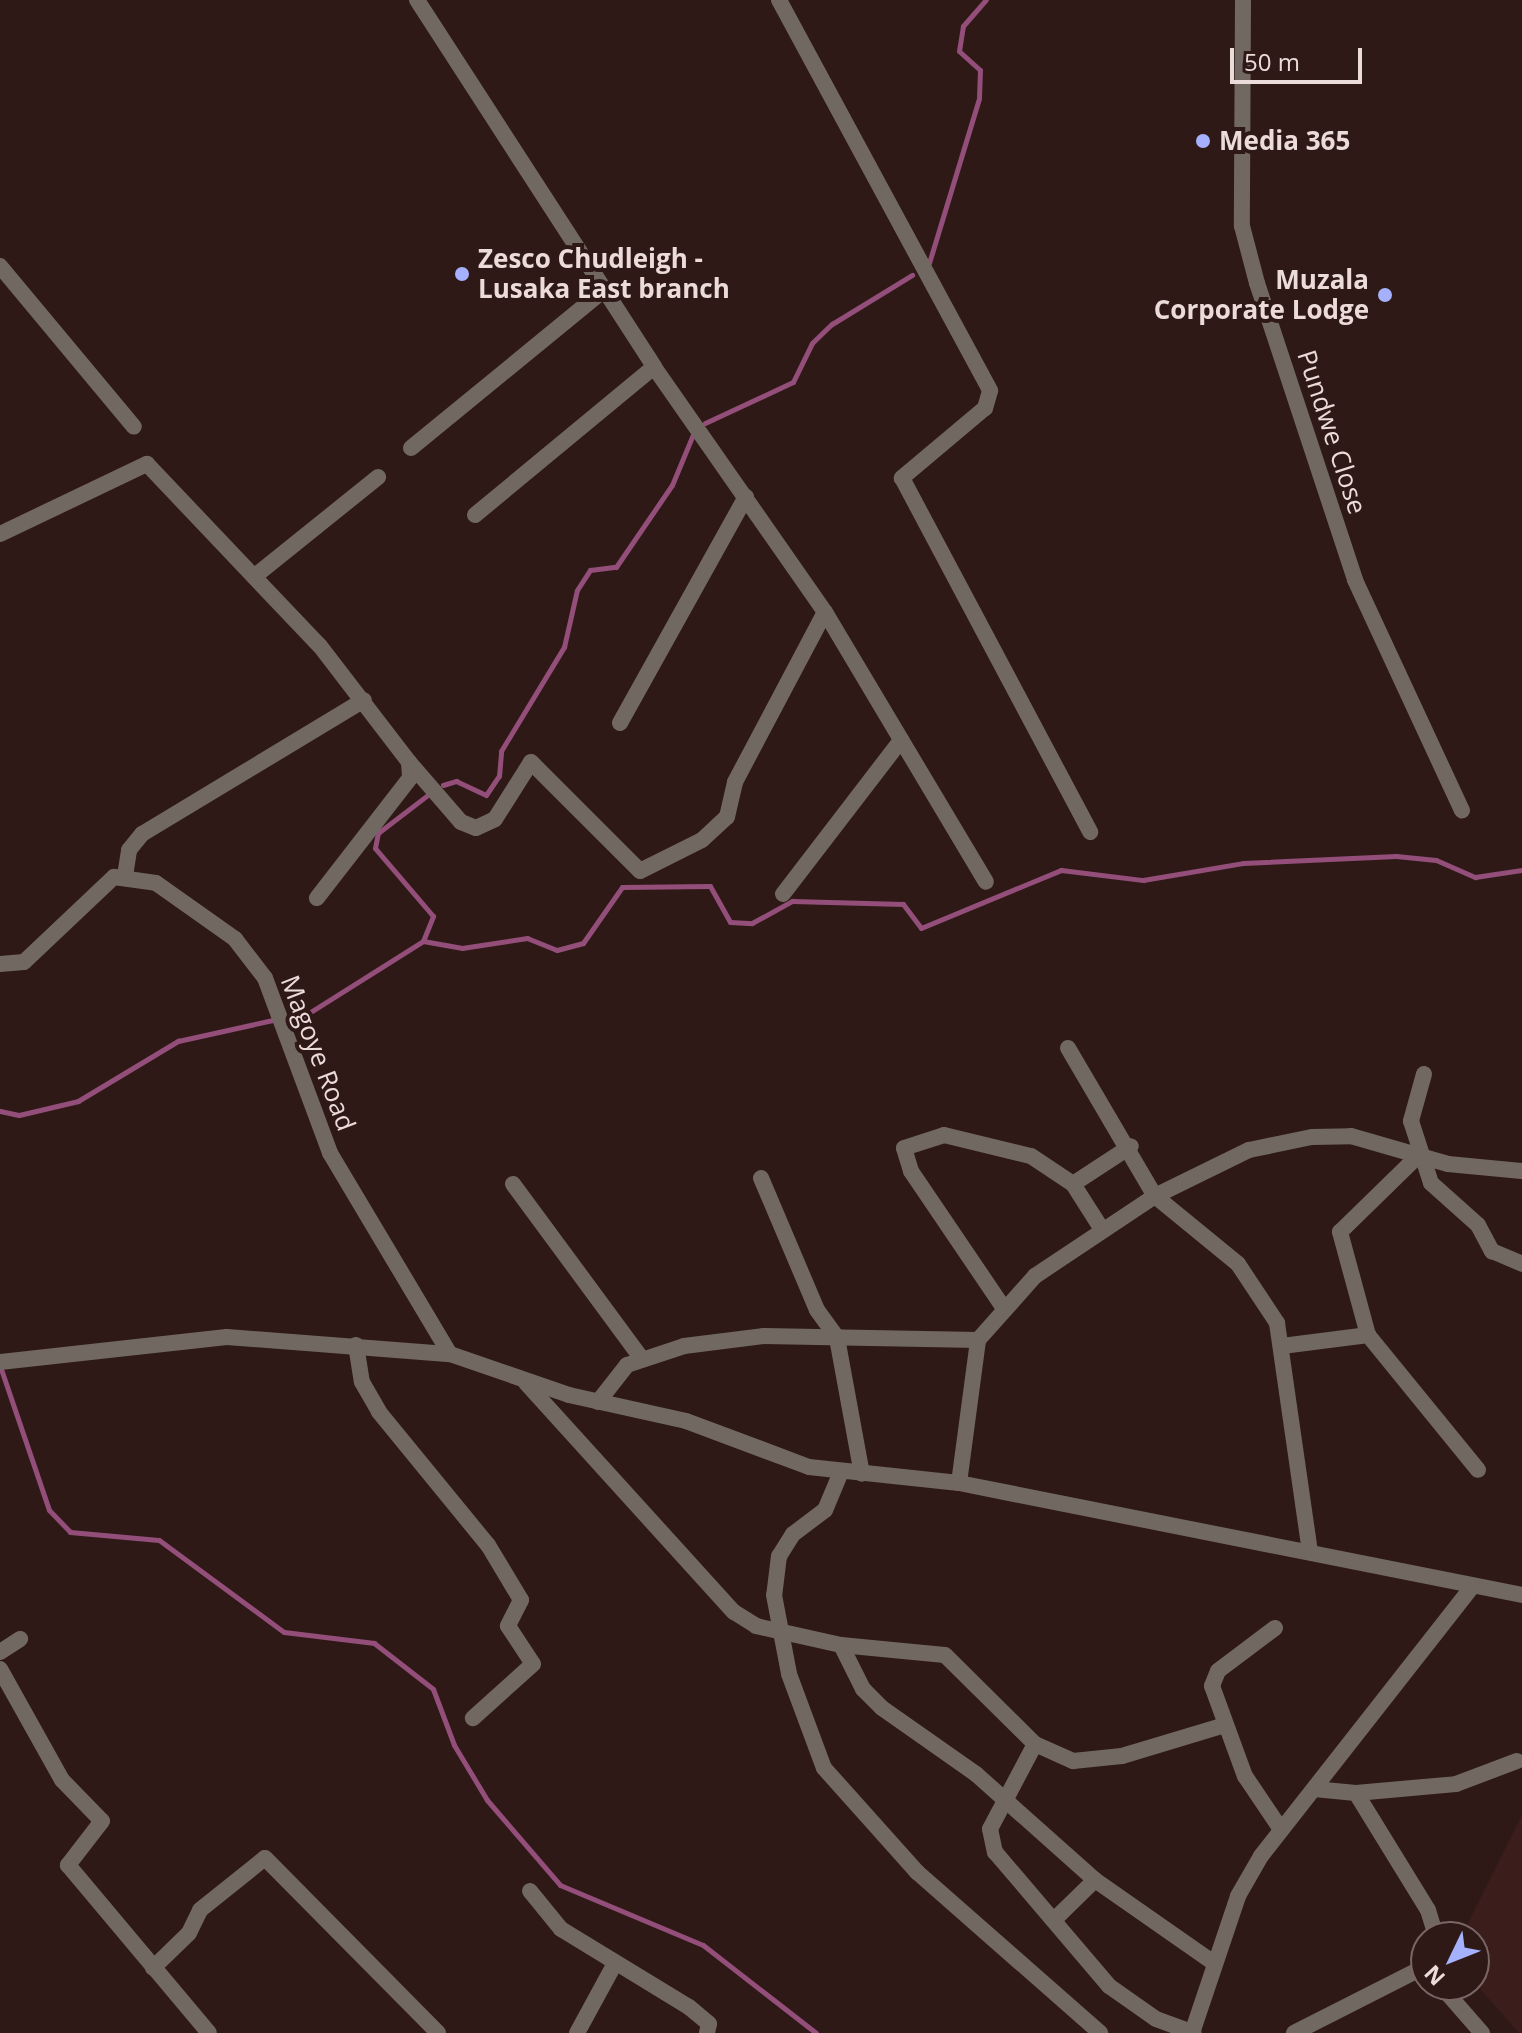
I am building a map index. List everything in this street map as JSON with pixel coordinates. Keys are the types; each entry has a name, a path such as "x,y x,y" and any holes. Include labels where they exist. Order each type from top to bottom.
{"street":[{"path":"417,0 654,367 825,612 986,882"},
{"path":"779,0 990,391 985,408 902,478 1090,832"},
{"name":"Pundwe Close","path":"1243,0 1242,226 1257,283 1355,580 1462,810"},
{"path":"0,266 134,427"},
{"path":"411,448 604,290"},
{"path":"475,515 654,367"},
{"path":"0,534 147,464 255,576 364,700 409,762 461,822 476,828 495,819 531,762 640,871 702,840 727,817 735,782 825,612"},
{"path":"255,576 378,477"},
{"path":"620,723 746,497"},
{"path":"0,964 24,962 103,884 125,876 129,850 142,834 364,700"},
{"path":"783,894 901,740"},
{"path":"317,898 410,778 409,762"},
{"name":"Magoye Road","path":"125,876 156,883 201,912 256,964 330,1153 450,1354"},
{"path":"1068,1048 1131,1146 1155,1196 1257,1286 1282,1346 1279,1375 1310,1552"},
{"path":"1424,1074 1411,1121 1431,1183 1478,1225 1492,1251 1522,1264"},
{"path":"1003,1307 911,1171 904,1148 944,1135 1031,1156 1073,1184 1101,1228"},
{"path":"959,1483 978,1340 1003,1307 1101,1228 1155,1196 1249,1150 1312,1137 1351,1136 1420,1154 1521,1171"},
{"path":"1073,1184 1131,1146"},
{"path":"1420,1154 1340,1232 1368,1335 1478,1470"},
{"path":"761,1178 817,1310 837,1338 862,1474"},
{"path":"513,1184 642,1359"},
{"path":"1282,1346 1368,1335"},
{"path":"598,1402 627,1365 642,1359 764,1336 978,1340"},
{"path":"0,1362 201,1338 356,1345 450,1354 598,1402 686,1421 841,1472 959,1483 1522,1595"},
{"path":"356,1345 362,1382 379,1412 488,1545 521,1600 508,1626 533,1664 473,1718"},
{"path":"524,1380 734,1612 776,1628 841,1645 945,1655 1035,1744 1073,1761 1095,1761 1225,1725"},
{"path":"841,1472 825,1510 793,1534 779,1556 776,1628 824,1768 850,1802 917,1872 1100,2033"},
{"path":"1035,1744 1008,1803 990,1829 995,1852 1109,1986 1156,2019 1193,2033 1238,1896 1280,1828 1473,1586"},
{"path":"1275,1628 1213,1678 1225,1725 1245,1776 1280,1828"},
{"path":"0,1651 20,1639"},
{"path":"841,1645 863,1689 882,1708 1008,1803 1095,1880 1214,1963"},
{"path":"0,1669 62,1780 102,1821 68,1865 209,2033"},
{"path":"1314,1789 1356,1793 1456,1784 1517,1761"},
{"path":"1356,1793 1428,1910 1431,1921"},
{"path":"153,1968 200,1910 265,1858 436,2032"},
{"path":"1055,1919 1095,1880"},
{"path":"530,1891 561,1929 614,1965 704,2018 707,2033"},
{"path":"577,2033 614,1965"},
{"path":"1294,2033 1410,1974"},
{"path":"1454,2001 1482,2033"}],"shaded area":[{"path":"1522,1815 1522,2033 1490,2000 1490,1921 1469,1921"}],"waterway":[{"path":"929,263 979,98 980,70 959,51 963,26 986,0"},
{"path":"705,423 793,382 812,343 832,324 912,275"},
{"path":"443,785 456,781 486,795 499,776 501,751 564,647 577,590 590,570 616,567 672,485 694,432"},
{"path":"423,941 433,916 375,848 378,833 429,794"},
{"path":"304,1016 423,941 462,948 527,938 557,950 583,943 622,887 710,886 730,922 752,923 792,901 903,904 921,928 1061,870 1143,880 1243,863 1396,856 1436,860 1475,877 1522,870"},
{"path":"0,1111 19,1115 78,1101 178,1041 273,1020"},
{"path":"0,1366 49,1510 70,1532 159,1540 284,1632 374,1643 433,1689 454,1745 487,1800 560,1885 703,1945 816,2033"}],"place":[{"name":"Media 365","path":"1203,141"},
{"name":"Zesco Chudleigh - Lusaka East branch","path":"462,274"},
{"name":"Muzala Corporate Lodge","path":"1385,295"}]}
